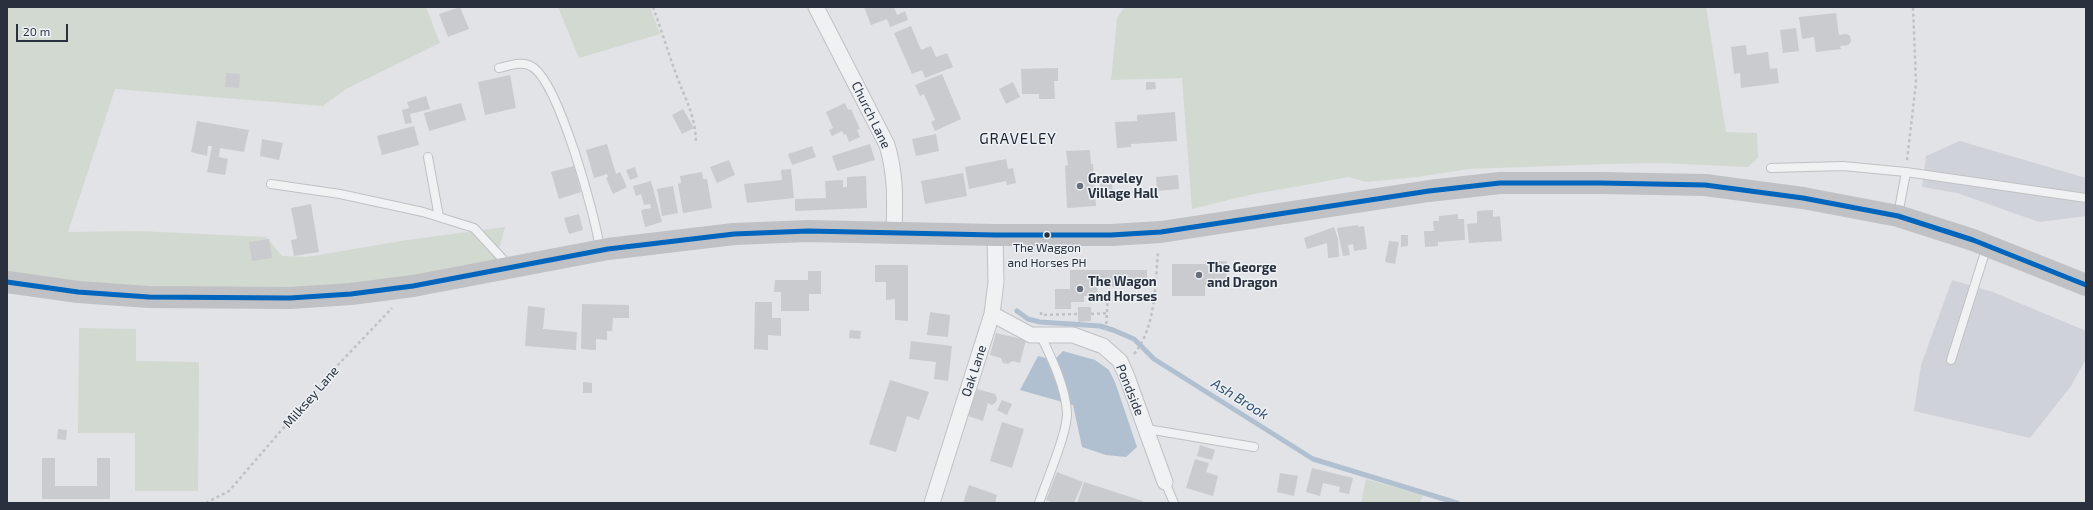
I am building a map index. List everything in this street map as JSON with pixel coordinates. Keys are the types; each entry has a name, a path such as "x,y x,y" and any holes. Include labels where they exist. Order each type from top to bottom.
{"main road":[{"path":"7,282 78,292 148,297 290,298 351,294 413,286 601,250 734,234 808,231 995,235 1111,235 1161,232 1421,192 1500,183 1601,182 1705,185 1803,198 1898,216 1988,245 2086,285"}],"street":[{"name":"Church Lane","path":"816,7 887,145 893,166 895,184 894,232"},
{"name":"Oak Lane","path":"932,503 992,314 996,282 995,235"},
{"name":"Pondside","path":"992,314 1031,335 1073,335 1108,349 1120,361 1165,482"}],"lane":[{"path":"499,68 522,63 534,68 552,92 594,217 601,250"},
{"path":"428,157 439,217"},
{"path":"1770,168 1843,166 1906,172 2086,198"},
{"path":"1898,216 1906,172"},
{"path":"271,184 340,194 423,212 474,228 511,268"},
{"path":"1951,360 1988,245"},
{"path":"1039,503 1065,427 1067,412 1060,383 1051,356 1041,336"},
{"path":"1146,429 1254,447"},
{"path":"1165,482 1174,503"}],"path":[{"path":"654,7 676,75 693,114 696,127 696,144"},
{"path":"1906,172 1916,83 1913,7"},
{"path":"1134,354 1144,341 1151,314 1161,232"},
{"name":"Milksey Lane","path":"206,503 229,491 336,367 413,286"},
{"path":"1107,324 1108,291"},
{"path":"1041,312 1041,315 1078,314"},
{"path":"1091,314 1108,313"}],"shaded area":[{"path":"7,7 426,7 440,43 346,89 323,106 115,89 68,232 139,231 266,237 282,256 307,257 407,240 505,227 496,260 385,287 144,291 7,274"},
{"path":"558,7 650,7 660,34 579,58"},
{"path":"1124,7 1706,7 1726,132 1757,133 1758,158 1748,167 1661,163 1606,164 1469,169 1417,177 1366,182 1349,177 1249,195 1192,209 1182,78 1111,80 1117,19"},
{"path":"1960,141 2086,178 2086,216 2039,222 1957,193 1922,187 1926,156"},
{"path":"1952,280 1993,292 2086,331 2086,359 2071,386 2030,438 1914,411 1921,365"},
{"path":"79,328 136,329 136,361 199,362 198,491 135,491 135,433 78,433"},
{"path":"1366,479 1423,495 1420,503 1361,503"}],"water":[{"path":"1063,351 1095,360 1109,370 1115,382 1137,447 1126,457 1106,455 1082,447 1073,405 1020,390 1038,356 1054,360"}],"building":[{"path":"460,7 469,29 448,37 439,14"},
{"path":"864,7 894,7 897,15 905,11 908,20 890,27 887,19 871,25"},
{"path":"1836,13 1839,35 1846,34 1850,36 1851,42 1848,45 1840,46 1841,49 1816,52 1814,37 1802,39 1799,17"},
{"path":"911,26 921,50 931,46 936,57 947,53 953,67 925,78 922,70 912,74 894,33"},
{"path":"1796,28 1799,51 1783,53 1780,30"},
{"path":"1746,45 1747,55 1768,52 1770,69 1777,68 1779,83 1741,88 1740,73 1734,74 1731,47"},
{"path":"1058,68 1058,81 1054,81 1055,99 1039,99 1039,94 1022,94 1021,69"},
{"path":"226,73 240,74 239,88 225,87"},
{"path":"942,74 961,119 935,131 931,122 935,120 924,94 920,96 915,85"},
{"path":"510,75 516,108 485,115 478,82"},
{"path":"1013,82 1020,97 1006,104 999,89"},
{"path":"1146,82 1155,82 1156,89 1146,90"},
{"path":"426,96 430,109 410,114 412,123 405,124 402,110 409,108 407,102"},
{"path":"461,103 466,120 429,131 424,113"},
{"path":"845,103 848,110 851,109 860,129 857,130 860,137 849,142 846,134 844,135 842,131 832,136 829,130 833,128 826,112"},
{"path":"683,109 694,128 682,134 672,115"},
{"path":"1175,112 1177,141 1131,144 1131,147 1117,148 1115,122 1137,121 1137,115"},
{"path":"197,121 249,130 244,152 220,148 219,157 228,159 225,175 207,172 212,146 208,146 207,156 191,152"},
{"path":"414,126 419,145 382,155 377,136"},
{"path":"936,134 939,151 916,156 912,139"},
{"path":"262,139 283,143 279,160 260,156"},
{"path":"607,144 616,174 620,172 627,187 613,194 606,178 608,177 607,174 594,178 586,150"},
{"path":"870,144 875,160 837,171 832,156"},
{"path":"812,146 816,157 792,165 788,154"},
{"name":"Graveley Village Hall","path":"1090,150 1091,164 1093,164 1096,206 1067,208 1065,166 1068,165 1066,151"},
{"path":"1006,159 1008,169 1013,168 1016,183 1007,185 1006,181 969,189 965,167"},
{"path":"729,160 735,175 717,183 710,167"},
{"path":"574,166 581,192 559,199 551,172"},
{"path":"635,167 638,177 630,180 626,170"},
{"path":"791,169 794,198 747,203 744,184 782,180 781,170"},
{"path":"702,172 703,179 707,179 712,208 683,213 678,184 681,183 680,176"},
{"path":"963,173 967,196 925,204 921,181"},
{"path":"1178,175 1179,189 1157,191 1156,177"},
{"path":"866,176 867,208 795,211 795,199 826,198 825,181 843,180 843,187 847,187 847,177"},
{"path":"651,181 662,222 645,227 641,210 651,208 650,204 644,205 641,194 636,196 633,186"},
{"path":"1100,182 1112,182 1113,193 1100,193"},
{"path":"673,186 678,213 662,216 657,189"},
{"path":"311,204 319,252 294,256 291,240 297,239 291,208"},
{"path":"1493,210 1493,217 1500,216 1502,241 1469,243 1467,224 1477,223 1477,211"},
{"path":"579,214 583,230 569,234 564,218"},
{"path":"1458,214 1458,219 1464,219 1465,240 1438,242 1438,246 1425,247 1424,231 1434,231 1433,221 1439,221 1439,216"},
{"path":"1358,225 1358,227 1364,226 1367,249 1354,251 1353,244 1348,245 1350,255 1343,256 1337,228"},
{"path":"1334,227 1338,239 1339,257 1328,258 1327,243 1307,249 1304,238"},
{"path":"1401,235 1408,235 1408,246 1401,247"},
{"path":"269,239 272,258 252,261 249,242"},
{"path":"1389,241 1399,242 1395,264 1385,262"},
{"name":"The George and Dragon","path":"1205,261 1227,261 1226,286 1205,285 1205,296 1172,296 1172,264 1205,264"},
{"path":"875,265 908,265 908,321 895,320 895,299 886,300 886,282 875,282"},
{"name":"The Wagon and Horses","path":"1070,270 1147,270 1147,286 1097,287 1098,296 1084,296 1084,302 1071,302 1071,309 1055,309 1055,289 1070,289"},
{"path":"808,271 821,271 821,294 809,294 809,311 781,311 781,292 774,292 775,280 808,280"},
{"path":"755,302 772,302 772,318 781,318 781,336 768,335 768,350 754,349"},
{"path":"582,304 629,305 629,318 613,318 612,331 607,331 607,340 596,339 596,350 581,349"},
{"path":"528,306 545,308 543,329 577,332 576,350 525,346"},
{"path":"1078,307 1091,307 1091,321 1078,322"},
{"path":"930,312 950,315 948,337 927,335"},
{"path":"850,330 861,331 860,339 849,338"},
{"path":"996,333 1026,340 1020,363 1012,361 1008,364 1003,363 1001,358 990,355"},
{"path":"911,341 952,346 948,381 934,379 936,362 909,359"},
{"path":"890,380 929,392 919,420 907,416 896,452 869,444"},
{"path":"583,382 592,383 592,393 583,393"},
{"path":"977,389 995,394 997,398 996,402 992,405 988,403 983,421 968,416"},
{"path":"1002,400 1012,404 1007,415 997,410"},
{"path":"1002,422 1024,429 1012,468 990,461"},
{"path":"58,429 67,430 66,440 57,439"},
{"path":"1200,445 1215,450 1212,460 1197,456"},
{"path":"42,458 55,458 55,486 97,486 97,458 110,458 110,499 42,499"},
{"path":"1195,459 1209,463 1206,472 1218,476 1213,496 1186,488"},
{"path":"1312,468 1353,478 1349,494 1339,492 1340,487 1323,483 1320,496 1306,492"},
{"path":"1057,472 1083,482 1074,503 1053,503 1046,500"},
{"path":"1280,473 1298,476 1294,496 1277,492"},
{"path":"1084,482 1143,501 1143,503 1077,503"},
{"path":"969,485 997,495 995,503 963,503"}],"waterway":[{"name":"Ash Brook","path":"1017,311 1028,319 1040,322 1100,326 1134,339 1154,359 1313,459 1457,503"}],"transit line":[{"path":"7,282 78,292 149,297 290,298 351,294 413,286 608,249 734,234 808,231 995,235 1111,235 1161,232 1429,191 1500,183 1601,183 1705,185 1803,198 1898,216 1973,240 2086,285"}],"place":[{"name":"Graveley Village Hall","path":"1080,186"},
{"name":"The Waggon and Horses PH","path":"1047,235"},
{"name":"The George and Dragon","path":"1199,275"},
{"name":"The Wagon and Horses","path":"1080,289"}],"district":[{"name":"GRAVELEY","path":"1018,139"}]}
